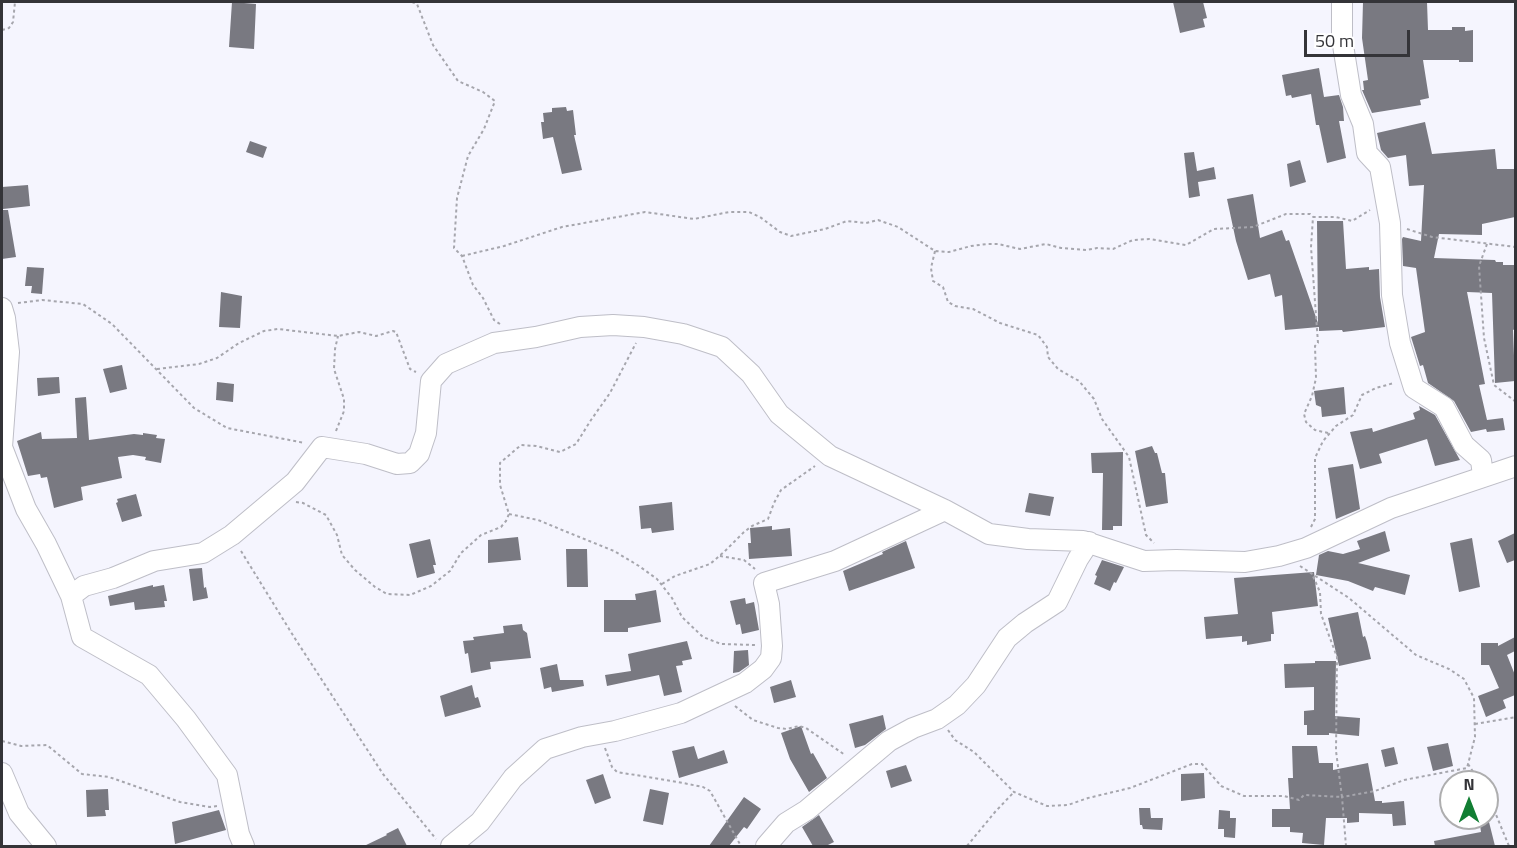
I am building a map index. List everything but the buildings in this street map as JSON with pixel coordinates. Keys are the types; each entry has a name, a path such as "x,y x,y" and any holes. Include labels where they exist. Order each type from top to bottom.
{"street":[{"path":"1342,2 1342,39 1351,95 1363,124 1367,153 1380,167 1388,216 1392,295 1400,343 1414,388 1444,407 1464,445 1481,460 1482,476"},
{"path":"7,306 5,318 9,352 2,447 26,509 71,596 82,637 149,675 186,719 227,775 239,834 244,846"},
{"path":"71,596 84,586 113,578 154,561 203,553 232,535 296,482 322,447 366,454 397,465 410,463 419,454 426,434 431,381 446,364 494,343 526,339 580,327 613,325 644,327 683,334 722,347 751,374 779,414 793,428 830,456 945,510 989,534 1089,542 1144,561 1245,562 1282,555 1306,548 1391,508 1515,466"},
{"path":"444,843 480,822 513,778 545,749 582,736 600,734 681,713 744,683 764,669 771,658 772,646 769,604 764,584 835,561 945,510"},
{"path":"766,846 786,823 807,810 890,741 913,728 937,719 957,705 976,685 1007,638 1057,602 1089,542"},
{"path":"2,773 19,813 46,846"}],"path":[{"path":"2,30 9,28 13,22 15,2"},
{"path":"412,2 417,4 420,10 433,45 458,81 483,92 495,101 484,129 468,156 457,198 454,248 462,256 473,285 483,298 494,320 526,339"},
{"path":"462,256 504,246 562,226 645,212 694,219 729,212 748,212 760,217 780,232 791,236 825,229 846,221 866,223 878,220 897,226 935,251 949,252 987,244 1020,249 1046,244 1086,250 1113,249 1133,240 1149,239 1186,244 1214,229 1253,227 1286,214 1310,214 1313,217 1336,217 1352,221 1368,211 1388,216 1432,237 1515,247"},
{"path":"1313,217 1311,240 1318,343 1315,346 1316,378 1312,396 1304,414 1305,420 1315,430 1328,434"},
{"path":"1487,244 1479,266 1484,338 1494,385 1515,402"},
{"path":"935,251 932,268 933,281 943,287 948,302 955,306 974,309 1000,323 1038,335 1047,347 1048,357 1058,369 1079,381 1094,399 1102,419 1129,457 1146,535 1161,549 1164,560"},
{"path":"7,306 42,300 83,304 112,324 194,408 227,428 322,447 337,431 344,411 344,399 334,369 338,336"},
{"path":"509,514 500,485 500,463 521,445 560,452 576,444 610,393 644,327"},
{"path":"157,369 199,364 217,358 264,331 278,329 338,336 350,332 376,336 393,331 396,333 410,369 431,381"},
{"path":"1307,531 1315,519 1315,458 1328,434 1353,415 1362,395 1376,388 1390,385 1397,380"},
{"path":"661,585 675,576 710,564 744,532 768,519 781,490 830,456"},
{"path":"276,498 303,503 326,515 338,535 342,555 375,587 387,594 410,595 431,586 450,571 460,553 481,535 501,526 509,514"},
{"path":"509,514 538,520 614,551 639,566 661,585 672,598 682,617 703,637 722,644 772,646"},
{"path":"232,535 294,638 383,774 444,843"},
{"path":"937,719 942,721 955,740 974,752 1014,792 1047,806 1068,805 1130,788 1192,764 1202,764 1221,786 1244,796 1284,796 1299,800 1304,795 1342,797 1375,791 1404,780 1467,768 1475,737 1475,724 1474,698 1464,679 1449,669 1416,655 1349,598 1282,555"},
{"path":"720,556 736,558 752,565 764,584"},
{"path":"1312,574 1320,592 1322,614 1337,657 1336,751 1346,846"},
{"path":"712,698 730,703 753,720 778,728 802,726 844,755 867,759"},
{"path":"1475,724 1515,717"},
{"path":"600,734 612,767 617,772 640,774 695,785 710,791 741,846"},
{"path":"2,741 21,746 47,745 82,774 109,777 180,802 210,807 234,804"},
{"path":"1468,764 1472,770"},
{"path":"967,846 994,812 1014,792"},
{"path":"1499,822 1509,846"}]}
